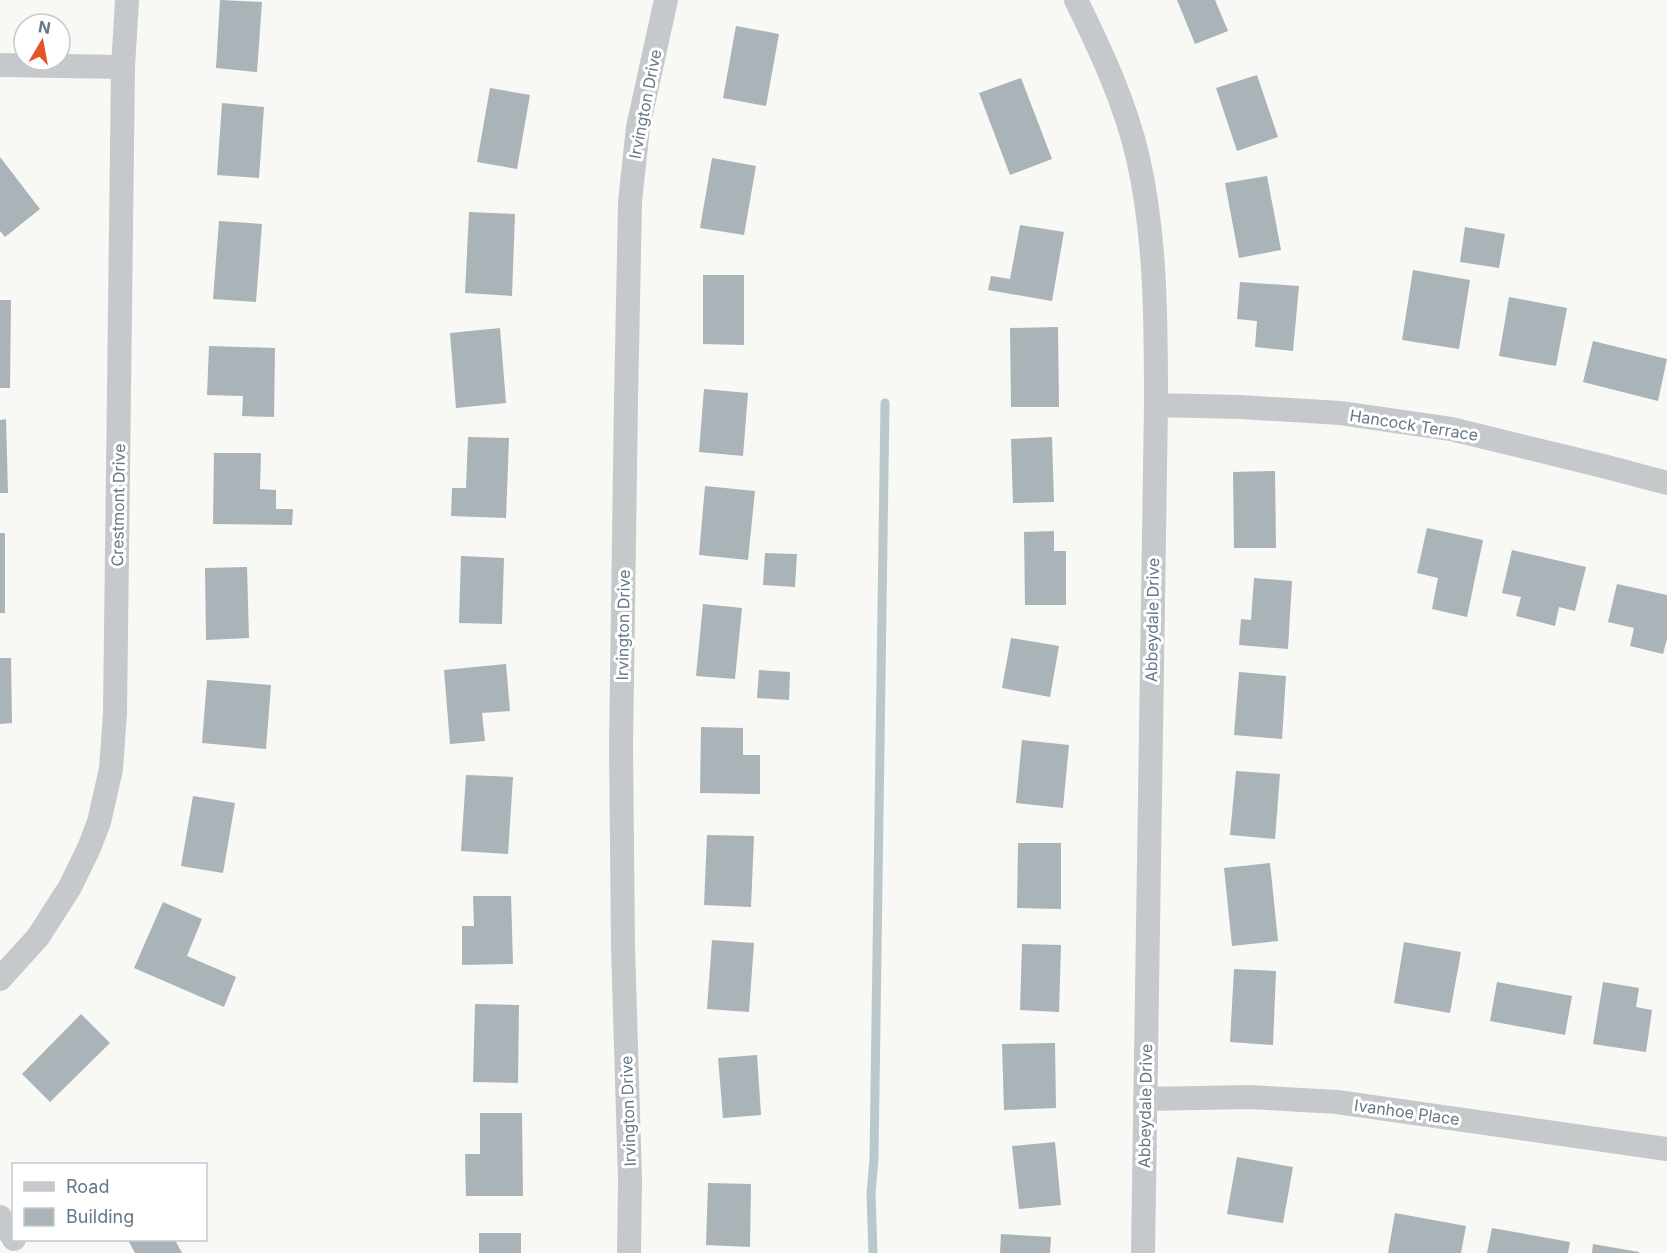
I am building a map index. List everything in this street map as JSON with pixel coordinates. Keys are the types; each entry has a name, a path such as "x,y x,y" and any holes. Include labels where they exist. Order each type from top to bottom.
{"street":[{"name":"Crestmont Drive","path":"0,979 38,937 70,887 99,822 111,769 115,713 123,67 127,0"},
{"name":"Irvington Drive","path":"629,1253 630,1180 623,946 621,746 630,202 638,127 666,0"},
{"name":"Abbeydale Drive","path":"1076,0 1104,58 1129,125 1138,159 1150,228 1156,342 1156,405 1143,1253"},
{"path":"0,65 123,67"},
{"name":"Hancock Terrace","path":"1156,405 1340,413 1451,429 1667,483"},
{"name":"Ivanhoe Place","path":"1145,1099 1249,1097 1336,1102 1667,1149"},
{"path":"0,1217 12,1236"}],"building":[{"path":"220,0 262,2 257,72 216,68"},
{"path":"1177,0 1215,0 1228,31 1195,44"},
{"path":"736,26 779,34 766,106 723,98"},
{"path":"1257,75 1278,137 1237,151 1216,88"},
{"path":"1021,78 1052,159 1010,175 979,93"},
{"path":"490,88 530,95 517,169 477,162"},
{"path":"222,103 264,107 259,178 217,175"},
{"path":"0,157 40,209 5,237 0,231"},
{"path":"712,158 756,166 744,235 700,228"},
{"path":"1267,176 1281,250 1239,258 1225,183"},
{"path":"469,212 515,214 512,296 465,293"},
{"path":"219,221 262,224 256,302 213,299"},
{"path":"1020,225 1064,232 1052,301 988,290 991,276 1010,279"},
{"path":"1465,227 1505,234 1499,268 1460,262"},
{"path":"1413,270 1470,280 1459,349 1402,340"},
{"path":"703,275 744,275 744,345 703,344"},
{"path":"1240,282 1299,286 1293,351 1255,347 1257,321 1237,319"},
{"path":"1509,297 1567,308 1556,366 1499,356"},
{"path":"0,300 11,300 10,388 0,388"},
{"path":"1058,327 1059,407 1011,407 1010,328"},
{"path":"500,328 506,403 456,408 450,333"},
{"path":"1593,341 1667,359 1658,401 1583,382"},
{"path":"209,346 275,348 274,417 242,416 243,396 207,395"},
{"path":"704,389 748,393 743,456 699,452"},
{"path":"6,419 8,493 0,493 0,420"},
{"path":"468,437 509,438 506,518 451,516 452,488 466,488"},
{"path":"1052,437 1054,502 1013,503 1011,439"},
{"path":"214,453 261,453 260,489 276,490 276,509 293,509 292,525 213,524"},
{"path":"1275,471 1276,548 1234,548 1233,472"},
{"path":"705,486 755,491 748,560 699,555"},
{"path":"1427,528 1483,540 1467,617 1432,609 1438,578 1417,573"},
{"path":"1054,531 1054,551 1066,551 1066,605 1025,605 1024,532"},
{"path":"0,533 5,533 5,613 0,613"},
{"path":"1512,550 1586,567 1575,611 1559,607 1555,626 1516,616 1521,597 1502,593"},
{"path":"765,553 797,554 795,587 763,585"},
{"path":"461,556 504,558 502,624 459,623"},
{"path":"247,567 249,638 206,640 205,568"},
{"path":"1254,578 1292,581 1288,649 1239,645 1241,619 1251,620"},
{"path":"1617,584 1667,595 1667,639 1663,654 1630,646 1634,628 1608,622"},
{"path":"703,604 742,608 735,679 696,676"},
{"path":"1011,638 1059,646 1050,697 1002,688"},
{"path":"0,658 11,658 12,723 0,724"},
{"path":"506,664 510,711 482,713 485,741 450,744 444,670"},
{"path":"759,670 790,672 789,700 757,698"},
{"path":"1239,672 1286,676 1282,739 1234,735"},
{"path":"207,680 271,685 266,749 202,743"},
{"path":"701,727 743,728 743,755 760,755 760,794 700,793"},
{"path":"1022,740 1069,745 1063,808 1016,803"},
{"path":"1236,771 1280,774 1275,839 1230,835"},
{"path":"466,775 513,777 508,854 461,851"},
{"path":"193,796 235,803 223,873 181,866"},
{"path":"707,835 754,836 751,907 704,905"},
{"path":"1018,843 1061,843 1061,909 1017,908"},
{"path":"1270,863 1278,941 1232,946 1224,868"},
{"path":"473,896 511,896 513,964 462,965 462,926 474,926"},
{"path":"163,902 202,919 187,956 236,977 224,1007 134,968"},
{"path":"712,940 754,943 749,1012 707,1009"},
{"path":"1404,942 1461,952 1450,1013 1394,1003"},
{"path":"1022,944 1061,945 1059,1012 1020,1010"},
{"path":"1234,969 1276,971 1273,1045 1230,1042"},
{"path":"1497,982 1572,996 1565,1035 1490,1021"},
{"path":"1603,982 1639,988 1636,1007 1652,1010 1646,1052 1593,1044"},
{"path":"475,1004 519,1005 518,1083 473,1082"},
{"path":"81,1014 110,1043 50,1102 22,1074"},
{"path":"1055,1043 1056,1108 1004,1110 1002,1044"},
{"path":"757,1055 761,1115 723,1118 718,1058"},
{"path":"480,1113 522,1113 523,1196 466,1196 465,1154 480,1154"},
{"path":"1055,1142 1061,1205 1019,1209 1012,1146"},
{"path":"1237,1157 1293,1167 1283,1223 1227,1214"},
{"path":"708,1183 751,1184 750,1247 706,1245"},
{"path":"1395,1213 1466,1226 1461,1253 1388,1253"},
{"path":"1492,1228 1570,1242 1568,1253 1487,1253"},
{"path":"479,1233 521,1233 521,1253 479,1253"},
{"path":"1001,1234 1051,1237 1050,1253 1000,1253"},
{"path":"129,1241 176,1241 182,1253 135,1253"},
{"path":"1593,1244 1639,1252 1639,1253 1592,1253"}],"waterway":[{"path":"873,1253 871,1194 874,1159 885,403"}]}
